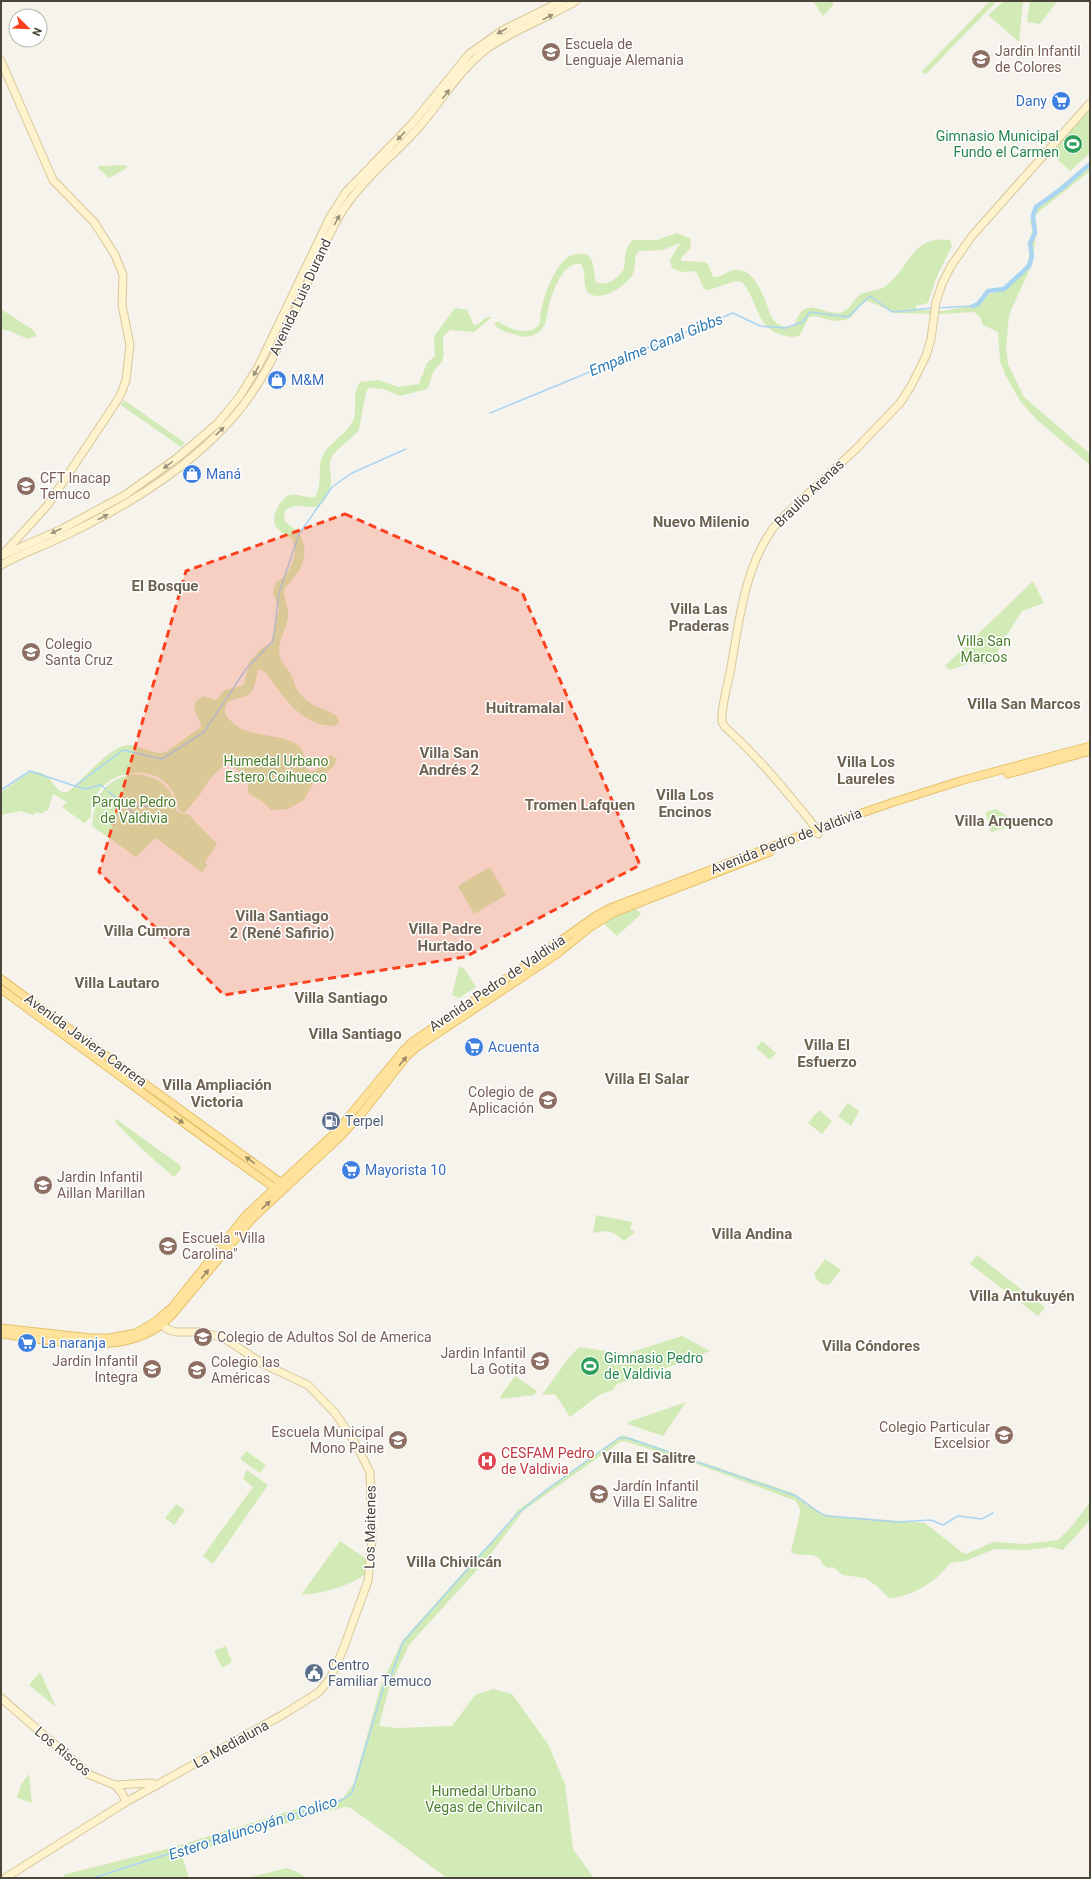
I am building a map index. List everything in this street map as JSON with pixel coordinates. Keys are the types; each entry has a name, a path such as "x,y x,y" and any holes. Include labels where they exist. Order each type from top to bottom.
{"main road":[{"name":"Avenida Pedro de Valdivia","path":"281,1187 337,1131 403,1050 418,1037 522,968 597,914 626,901 931,790 1090,746"},
{"name":"Avenida Pedro de Valdivia","path":"1,1334 104,1344 136,1338 159,1323 246,1215 341,1136 363,1112 406,1057 417,1047 529,973 581,934 613,913 817,832 918,798 1090,752"},
{"name":"Avenida Javiera Carrera","path":"1,979 281,1187"},
{"name":"Avenida Javiera Carrera","path":"1,989 206,1139 281,1187"},
{"name":"Avenida Pedro de Valdivia","path":"1,1328 91,1338 109,1338 136,1333 159,1323"}],"street":[{"name":"Avenida Luis Durand","path":"2,556 62,529 125,495 178,458 224,417 243,392 262,359 334,210 354,184 421,113 457,67 476,48 503,30 562,1"},
{"name":"Avenida Luis Durand","path":"1,564 65,536 129,502 186,461 226,425 247,400 266,368 340,214 359,189 422,124 463,72 481,54 507,36 576,1"},
{"path":"1,61 53,180 94,222 115,255 123,275 122,305 130,345 126,380 121,394 115,404 47,506 16,538 2,556"},
{"name":"Braulio Arenas","path":"817,832 759,760 725,728 722,722 747,586 756,560 772,530 894,411 906,395 926,356 936,302 942,284 961,250 1090,103"},
{"path":"421,113 423,118 422,124"},
{"path":"376,161 381,164 386,162"},
{"name":"Los Maitenes","path":"159,1323 169,1330 177,1332 201,1332 224,1338 264,1364 308,1385 335,1413 368,1465 371,1476 372,1540 370,1572 352,1628 330,1679"},
{"name":"La Medialuna","path":"5,1878 126,1802 313,1697 323,1689 330,1679"},
{"name":"Los Riscos","path":"1,1698 84,1771 97,1779 115,1785 152,1783 156,1786"},
{"path":"115,1785 122,1793 126,1802"}],"highlighted area":[{"path":"345,514 522,592 640,865 465,957 224,995 99,872 186,571"}],"green space":[{"path":"813,1 831,1 834,4 823,16"},
{"path":"990,1 997,1 926,74 923,73 922,71"},
{"path":"1004,1 1023,1 1019,42 988,15"},
{"path":"1030,1 1054,1 1056,3 1040,24 1027,22"},
{"name":"Gimnasio Municipal Fundo el Carmen","path":"1090,104 1090,153 1070,171 1049,152"},
{"path":"1090,162 1090,171 1036,214 1035,220 1037,228 1032,264 1009,315 1006,349 1008,364 1024,397 1090,454 1090,465 1036,419 1020,401 1006,376 1000,361 998,332 983,325 980,317 974,312 941,314 896,313 868,301 863,302 851,317 845,320 833,321 815,316 809,317 800,335 794,337 782,335 773,331 767,326 742,282 736,281 708,290 704,289 697,273 693,271 681,272 672,268 670,260 680,243 663,250 640,251 637,253 634,271 630,279 612,292 604,295 592,295 587,291 584,270 581,264 575,264 569,267 560,278 553,292 544,326 535,335 526,337 520,336 508,333 494,325 498,321 512,329 523,331 529,331 538,326 542,305 548,288 556,271 567,258 573,255 586,254 592,261 596,282 603,284 615,279 623,270 627,249 632,240 657,240 677,233 690,238 691,248 681,258 681,261 705,262 708,264 713,277 730,271 744,271 750,275 760,288 772,318 776,323 784,327 794,326 800,313 805,309 816,308 833,313 844,311 849,308 861,294 887,285 920,247 928,242 937,240 950,240 952,246 937,276 928,303 916,306 916,310 942,311 973,306 977,304 984,296 1001,290 1010,284 1025,268 1029,259 1029,244 1032,230 1030,220 1035,207"},
{"path":"125,165 127,168 109,178 98,168 99,166"},
{"name":"Humedal Urbano Estero Coihueco","path":"455,308 467,310 474,325 486,318 492,317 474,332 451,330 444,336 443,360 434,370 427,389 400,396 384,389 369,388 366,392 359,429 332,456 330,461 331,483 324,501 316,507 295,506 285,511 284,516 286,523 300,535 305,550 302,565 294,578 284,589 288,616 279,646 279,654 281,660 291,675 297,690 303,698 337,716 339,723 334,726 330,726 314,722 298,712 278,690 267,674 260,669 252,691 247,695 228,703 225,711 230,720 238,727 246,731 282,738 299,746 303,753 304,766 311,772 316,770 330,755 337,759 334,766 312,785 304,800 288,809 271,810 263,802 248,793 248,778 227,761 210,779 199,796 184,813 179,810 175,796 170,787 161,779 150,774 138,773 126,774 115,778 105,785 97,794 92,805 91,817 84,823 62,807 67,802 53,794 48,811 44,811 43,814 35,812 34,815 20,811 1,815 1,792 30,772 44,774 59,790 68,792 106,756 122,746 135,746 157,753 166,752 201,727 195,712 196,701 204,696 216,700 225,690 244,685 249,662 262,648 271,643 279,608 273,594 276,582 284,577 289,570 295,555 293,539 280,531 275,524 275,514 279,504 290,495 315,497 320,480 321,460 330,445 344,433 352,423 355,413 355,395 360,382 378,380 399,387 419,384 427,363 435,356 435,335"},
{"path":"1,309 33,330 36,336 28,339 1,329"},
{"path":"124,400 185,443 181,447 121,405"},
{"name":"Villa San Marcos","path":"1033,581 1044,603 1022,611 1003,641 995,658 988,663 969,663 950,670 945,666"},
{"name":"Parque Pedro de Valdivia","path":"132,774 149,777 163,784 172,795 177,812 189,815 217,844 205,862 208,865 202,872 157,839 154,839 136,857 92,826 95,806 102,792 114,781"},
{"path":"996,809 1020,824 991,832 985,812"},
{"path":"490,867 506,895 474,914 458,886"},
{"path":"636,909 641,914 617,936 602,922 616,915"},
{"path":"459,967 464,968 476,987 459,998 452,995"},
{"path":"762,1041 776,1053 770,1060 756,1048"},
{"path":"848,1103 859,1111 851,1126 838,1116"},
{"path":"819,1110 832,1121 822,1134 808,1123"},
{"path":"116,1119 180,1165 181,1169 175,1176 165,1170 136,1143 115,1122"},
{"path":"596,1215 632,1222 630,1229 635,1232 624,1241 610,1232 603,1231 593,1233"},
{"path":"977,1255 1025,1292 1018,1301 970,1264"},
{"path":"825,1259 841,1270 829,1285 820,1282 816,1279 814,1274"},
{"path":"1028,1294 1045,1307 1038,1316 1021,1303"},
{"path":"682,1336 710,1351 669,1367 617,1384 613,1390 599,1395 570,1417 555,1394 542,1395 568,1359 579,1347 626,1354"},
{"path":"515,1376 537,1391 534,1395 501,1399 500,1397"},
{"path":"686,1402 663,1436 628,1424 628,1422"},
{"name":"Humedal Urbano Vegas de Chivilcan","path":"622,1435 793,1493 824,1515 925,1523 966,1554 993,1542 1025,1544 1058,1540 1072,1526 1090,1502 1090,1520 1063,1550 1051,1547 1025,1550 995,1549 965,1561 950,1563 945,1570 923,1587 906,1595 889,1598 877,1586 865,1578 843,1575 833,1567 828,1568 823,1565 818,1557 800,1555 791,1552 800,1513 800,1509 796,1501 702,1466 624,1441 620,1442 524,1510 486,1560 409,1645 389,1688 379,1726 397,1728 452,1726 475,1695 493,1689 512,1694 548,1744 565,1784 573,1849 594,1878 447,1878 351,1808 345,1807 316,1814 182,1856 189,1878 62,1878 66,1874 174,1847 322,1801 338,1800 343,1798 354,1783 381,1685 402,1641 483,1550 503,1531 518,1510"},
{"path":"246,1451 266,1465 260,1473 240,1459"},
{"path":"247,1470 268,1485 213,1564 203,1556 253,1487 243,1479"},
{"path":"176,1504 185,1510 174,1525 165,1518"},
{"path":"340,1541 367,1560 364,1575 351,1583 334,1589 301,1595"},
{"path":"226,1646 232,1662 222,1668 214,1651"},
{"path":"40,1672 56,1707 29,1685"},
{"path":"29,1774 32,1803 18,1798 17,1796 22,1783"},
{"path":"287,1868 306,1878 247,1878"}],"waterway":[{"path":"973,306 978,304 988,291 1004,289 1029,266 1032,256 1030,243 1035,233 1033,216 1036,207 1061,189 1090,164"},
{"name":"Empalme Canal Gibbs","path":"490,413 733,313 760,326 785,328 803,322 810,312 848,317 870,296 892,312 934,308"},
{"name":"Empalme Canal Gibbs","path":"937,308 973,306"},
{"name":"Empalme Canal Gibbs","path":"1,790 30,771 75,786 123,750 162,759 204,732 246,669 273,641 279,593 299,534 332,487 352,473 406,449"},
{"path":"75,786 85,789 101,785 106,789"},
{"path":"109,792 127,806 134,815"},
{"path":"127,806 169,806"},
{"name":"Estero Raluncoyán o Colico","path":"93,1878 342,1800 352,1793 384,1685 391,1676 403,1642 515,1516 546,1490 619,1438 628,1438 796,1496 815,1510 827,1516 898,1522 931,1520 943,1525 958,1516 982,1519 993,1513"}],"place":[{"name":"Escuela de Lenguaje Alemania","path":"551,52"},
{"name":"Jardín Infantil de Colores","path":"981,59"},
{"name":"Dany","path":"1061,101"},
{"name":"Gimnasio Municipal Fundo el Carmen","path":"1073,144"},
{"name":"M&M","path":"277,380"},
{"name":"Maná","path":"192,474"},
{"name":"CFT Inacap Temuco","path":"26,486"},
{"name":"Colegio Santa Cruz","path":"31,652"},
{"name":"Acuenta","path":"474,1047"},
{"name":"Colegio de Aplicación","path":"548,1100"},
{"name":"Terpel","path":"331,1121"},
{"name":"Mayorista 10","path":"351,1170"},
{"name":"Jardin Infantil Aillan Marillan","path":"43,1185"},
{"name":"Escuela \"Villa Carolina\"","path":"168,1246"},
{"name":"Colegio de Adultos Sol de America","path":"203,1337"},
{"name":"La naranja","path":"27,1343"},
{"name":"Jardin Infantil La Gotita","path":"540,1361"},
{"name":"Gimnasio Pedro de Valdivia","path":"590,1366"},
{"name":"Jardín Infantil Integra","path":"152,1369"},
{"name":"Colegio las Américas","path":"197,1370"},
{"name":"Colegio Particular Excelsior","path":"1004,1435"},
{"name":"Escuela Municipal Mono Paine","path":"398,1440"},
{"name":"CESFAM Pedro de Valdivia","path":"487,1461"},
{"name":"Jardín Infantil Villa El Salitre","path":"599,1494"},
{"name":"Centro Familiar Temuco","path":"314,1673"}],"district":[{"name":"Nuevo Milenio","path":"701,522"},
{"name":"El Bosque","path":"165,586"},
{"name":"Villa Las Praderas","path":"699,618"},
{"name":"Villa San Marcos","path":"1024,704"},
{"name":"Huitramalal","path":"525,708"},
{"name":"Villa San Andrés 2","path":"449,762"},
{"name":"Villa Los Laureles","path":"866,770"},
{"name":"Villa Los Encinos","path":"685,804"},
{"name":"Tromen Lafquen","path":"580,805"},
{"name":"Villa Arquenco","path":"1004,821"},
{"name":"Villa Santiago 2 (René Safirio)","path":"282,924"},
{"name":"Villa Cumora","path":"147,931"},
{"name":"Villa Padre Hurtado","path":"445,938"},
{"name":"Villa Lautaro","path":"117,983"},
{"name":"Villa Santiago","path":"341,998"},
{"name":"Villa Santiago","path":"355,1034"},
{"name":"Villa El Esfuerzo","path":"827,1054"},
{"name":"Villa El Salar","path":"647,1079"},
{"name":"Villa Ampliación Victoria","path":"217,1094"},
{"name":"Villa Andina","path":"752,1234"},
{"name":"Villa Antukuyén","path":"1022,1296"},
{"name":"Villa Cóndores","path":"871,1346"},
{"name":"Villa El Salitre","path":"649,1458"},
{"name":"Villa Chivilcán","path":"454,1562"}]}
